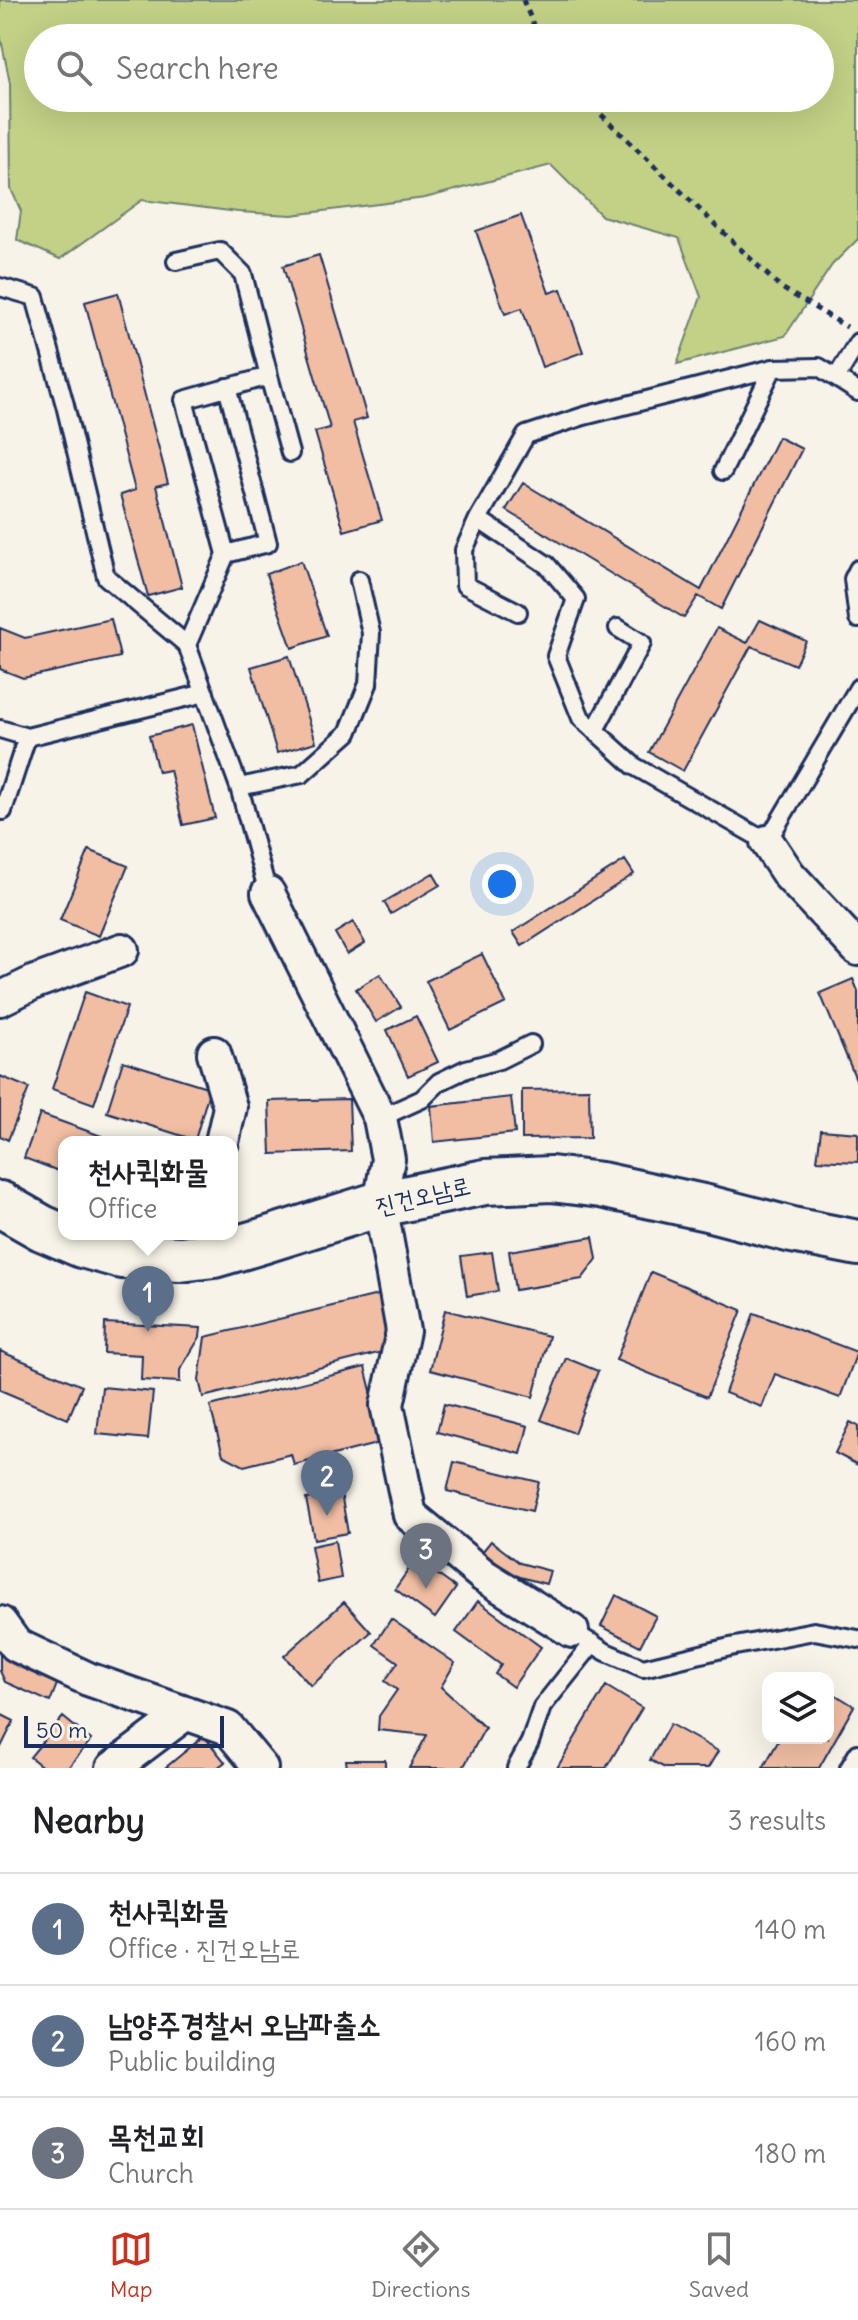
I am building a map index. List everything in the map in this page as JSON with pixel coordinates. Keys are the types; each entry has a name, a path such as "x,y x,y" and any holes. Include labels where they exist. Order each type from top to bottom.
{"main road":[{"name":"진건오남로","path":"70,1240 122,1256 184,1246 214,1255 380,1204 485,1182 551,1179 601,1185 858,1243"},
{"name":"진건오남로","path":"0,1204 58,1235"}],"street":[{"path":"767,842 789,875 858,949"},
{"path":"268,893 380,1118 388,1159 380,1204 403,1331 387,1405 410,1515 484,1576 582,1637"},
{"path":"0,999 35,982 122,950"},
{"path":"214,1053 230,1107 223,1136"},
{"path":"0,1623 16,1645 88,1679 228,1728 261,1768"},
{"path":"113,1768 186,1713"}],"lane":[{"path":"176,261 220,251 243,274 290,453"},
{"path":"0,287 35,297 65,405 106,577 187,645 239,787 268,893"},
{"path":"836,378 858,342"},
{"path":"518,612 465,585 464,550 526,435 584,416 773,368 819,367 858,392"},
{"path":"723,471 773,368"},
{"path":"187,645 226,554 184,400 269,376"},
{"path":"226,554 268,543 227,387"},
{"path":"478,519 547,565 576,599 556,656 581,718 634,766 767,842 858,688"},
{"path":"858,569 853,579 858,619"},
{"path":"239,787 302,774 348,733 368,684 371,633 359,580"},
{"path":"595,730 642,643 618,628"},
{"path":"0,729 27,737 205,693"},
{"path":"3,811 27,737"},
{"path":"380,1118 422,1099 439,1082 466,1069 499,1060 531,1044"},
{"path":"516,1768 530,1742 542,1707 582,1637 606,1652 643,1668 814,1631 858,1639"},
{"path":"849,1768 858,1753"}],"path":[{"path":"523,0 533,24"},
{"path":"599,112 780,287 858,334"}],"green space":[{"path":"0,0 858,0 858,239 832,265 785,336 677,364 701,297 679,238 602,216 551,165 425,198 292,215 142,200 60,259 17,240 21,211 11,189 10,83 0,34"}],"building":[{"path":"521,215 549,293 561,289 583,352 542,367 522,308 505,314 476,231"},
{"path":"319,255 367,418 353,422 382,520 344,531 315,432 330,428 283,266"},
{"path":"118,293 168,483 156,486 182,587 148,596 120,495 135,490 85,302"},
{"path":"778,437 802,449 721,609 698,596 684,618 506,510 523,483 701,590"},
{"path":"301,561 327,636 292,648 266,574"},
{"path":"111,619 120,657 23,678 0,669 0,628 25,638"},
{"path":"760,620 806,641 795,665 751,646 683,771 649,752 717,628 747,643"},
{"path":"289,656 316,742 277,753 251,667"},
{"path":"192,725 215,818 183,825 170,770 158,772 149,736"},
{"path":"89,850 128,866 99,936 60,920"},
{"path":"625,860 634,874 522,946 513,932"},
{"path":"433,873 440,885 391,914 384,902"},
{"path":"353,922 365,943 347,954 335,933"},
{"path":"482,954 506,1003 450,1030 426,981"},
{"path":"380,974 401,1007 376,1022 356,989"},
{"path":"853,979 858,991 858,1084 820,993"},
{"path":"85,992 127,1007 94,1104 52,1089"},
{"path":"416,1016 438,1062 408,1076 387,1030"},
{"path":"123,1061 210,1088 196,1136 182,1136 107,1112"},
{"path":"0,1076 29,1088 8,1140 0,1136"},
{"path":"589,1089 590,1138 522,1139 522,1090"},
{"path":"511,1097 515,1133 434,1142 431,1106"},
{"path":"349,1099 351,1151 271,1154 269,1101"},
{"path":"40,1114 101,1136 58,1136 58,1171 24,1158"},
{"path":"821,1130 858,1133 858,1162 817,1160"},
{"path":"593,1237 597,1259 582,1279 515,1290 509,1251"},
{"path":"492,1252 498,1291 467,1296 461,1256"},
{"path":"651,1272 742,1310 707,1397 616,1360"},
{"path":"386,1293 394,1349 203,1397 199,1380 205,1337"},
{"path":"445,1310 549,1336 533,1397 430,1370"},
{"path":"754,1313 857,1352 840,1398 775,1374 762,1407 725,1393"},
{"path":"105,1323 201,1328 200,1337 180,1370 180,1382 141,1380 142,1355 104,1353"},
{"path":"0,1351 82,1386 68,1419 0,1390"},
{"path":"566,1358 598,1371 574,1433 541,1420"},
{"path":"365,1367 384,1442 294,1465 291,1454 244,1466 223,1455 210,1406"},
{"path":"102,1387 153,1392 148,1439 97,1434"},
{"path":"444,1404 528,1426 521,1454 437,1432"},
{"path":"850,1422 858,1426 858,1465 835,1453"},
{"path":"454,1462 539,1482 532,1511 447,1491"},
{"path":"341,1493 348,1533 314,1539 306,1499"},
{"path":"335,1541 341,1578 318,1583 311,1546"},
{"path":"491,1541 520,1563 550,1571 546,1584 513,1575 482,1552"},
{"path":"416,1559 456,1588 435,1618 395,1589"},
{"path":"616,1595 656,1616 640,1646 601,1626"},
{"path":"478,1601 541,1647 513,1687 495,1674 501,1665 456,1632"},
{"path":"344,1602 371,1632 311,1686 284,1656"},
{"path":"391,1619 455,1663 441,1687 485,1728 463,1768 409,1768 427,1735 378,1730 379,1716 397,1690 385,1681 398,1662 374,1645"},
{"path":"5,1651 11,1663 57,1684 50,1702 5,1682 0,1671 0,1653"},
{"path":"606,1686 642,1708 606,1768 557,1768"},
{"path":"834,1694 854,1706 834,1741"},
{"path":"0,1714 14,1721 0,1749"},
{"path":"63,1717 91,1740 68,1768 44,1768 30,1757"},
{"path":"670,1724 718,1751 708,1768 665,1768 650,1760"},
{"path":"204,1736 225,1762 217,1768 165,1768"},
{"path":"777,1744 833,1744 819,1768 763,1768"},
{"path":"346,1760 385,1760 385,1768 347,1768"}],"place":[{"name":"천사퀵화물","path":"148,1332"},
{"name":"남양주경찰서 오남파출소","path":"327,1516"},
{"name":"목천교회","path":"426,1589"}]}
